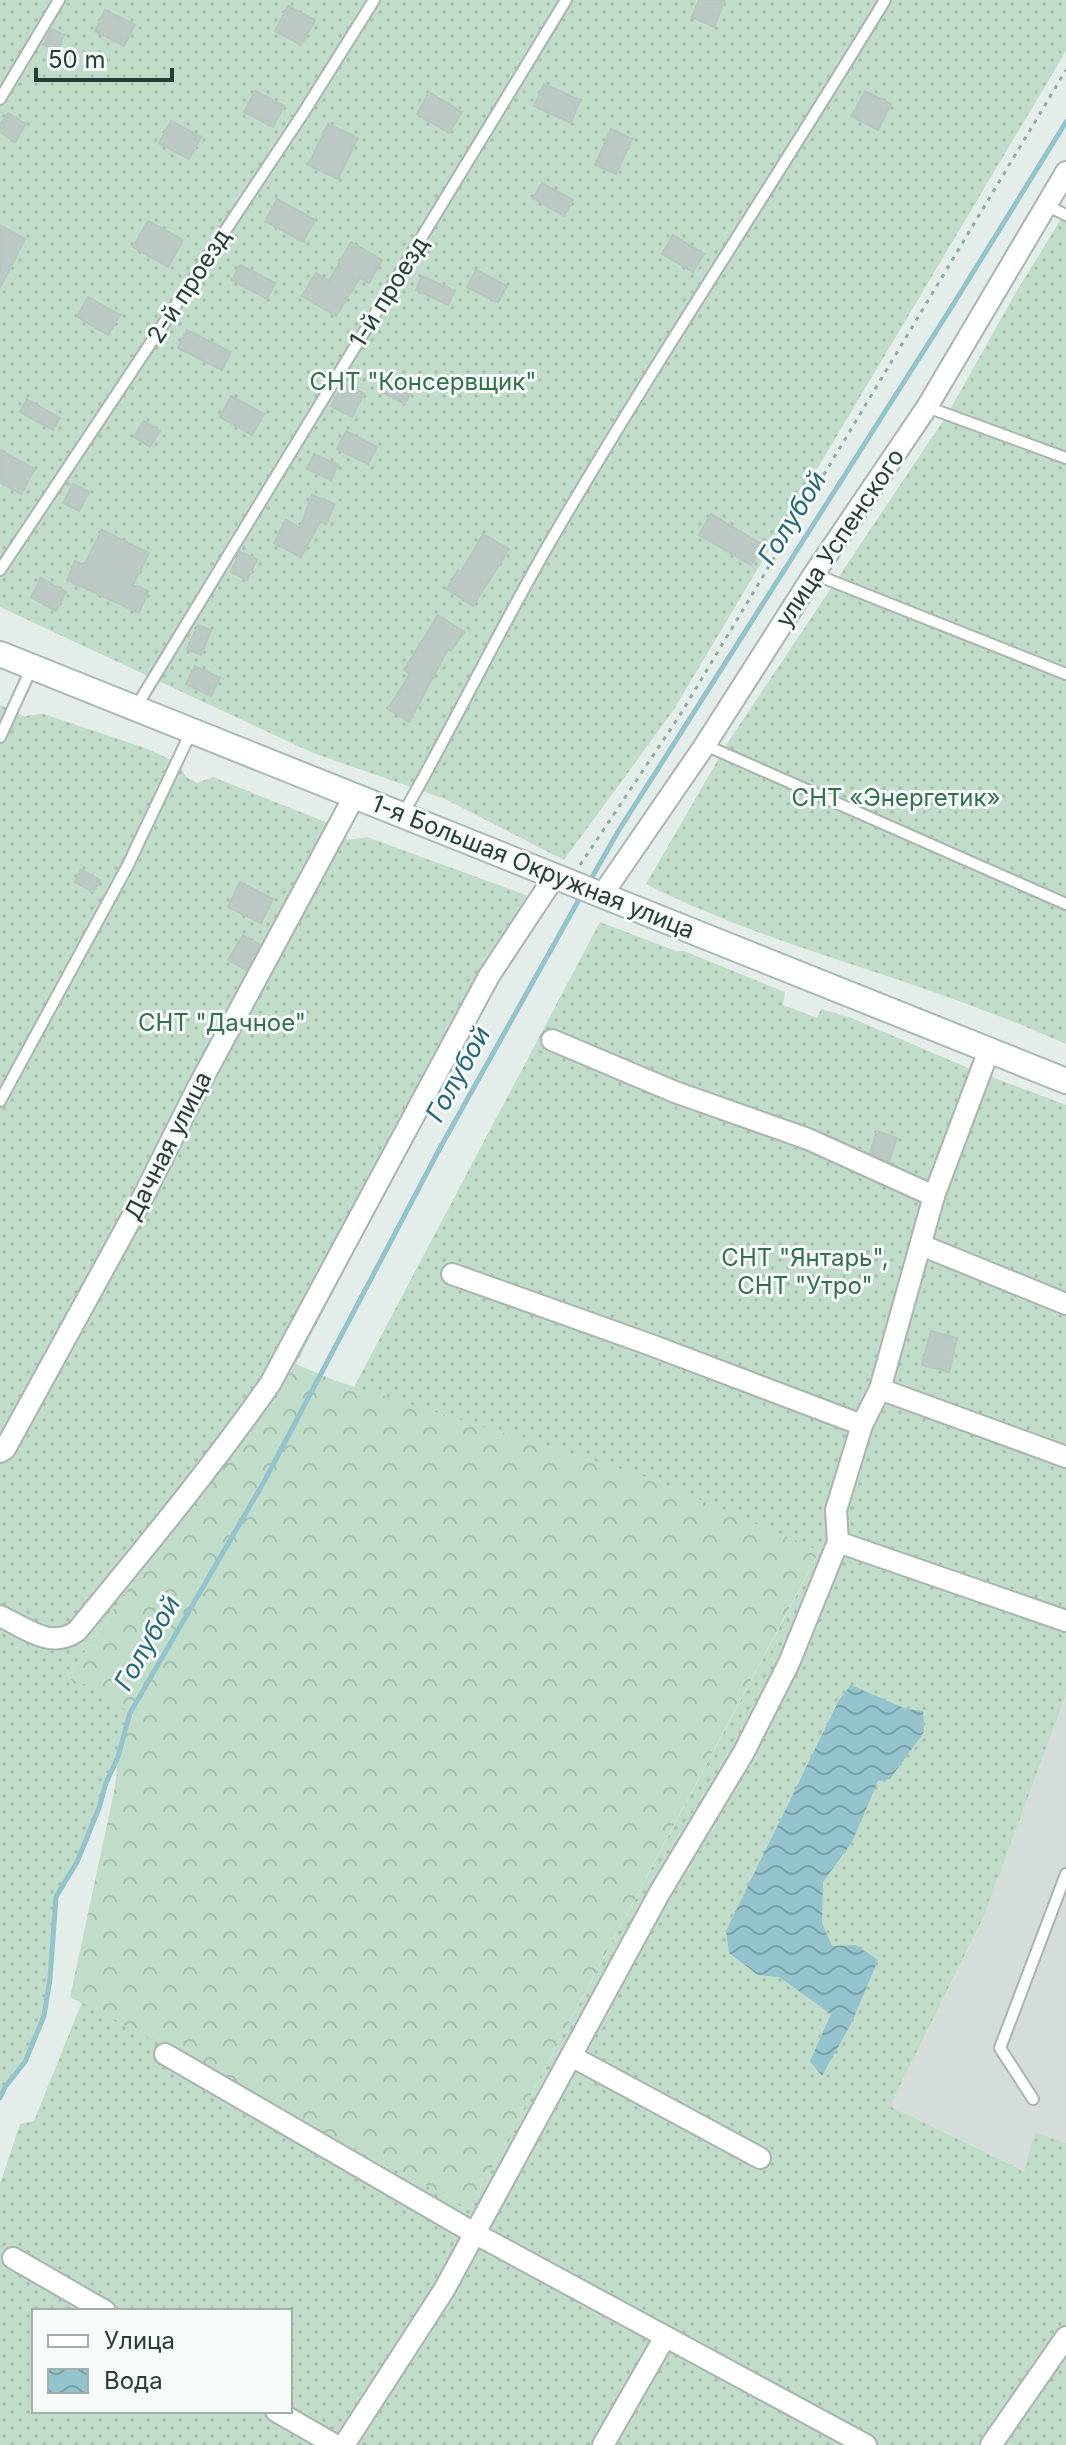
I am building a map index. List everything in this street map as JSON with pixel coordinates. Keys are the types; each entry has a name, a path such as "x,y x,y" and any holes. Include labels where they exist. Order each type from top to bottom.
{"street":[{"name":"улица Успенского","path":"602,895 705,745 814,574 927,407 1066,172"},
{"name":"1-я Большая Окружная улица","path":"0,654 1066,1081"},
{"name":"Дачная улица","path":"0,1452 5,1449 47,1368 94,1289 355,795"},
{"path":"0,1616 49,1639 64,1640 77,1631 245,1420 270,1384 308,1315 489,976 562,879"},
{"path":"552,1040 675,1092 808,1139 934,1196"},
{"path":"344,2445 444,2290 660,1892 744,1752 789,1663 838,1542 836,1510 862,1425 880,1389 934,1196 989,1050"},
{"path":"921,1245 1066,1304"},
{"path":"452,1274 862,1425"},
{"path":"880,1389 1066,1457"},
{"path":"838,1542 1066,1621"},
{"path":"165,2054 474,2233 665,2337 827,2436 866,2445"},
{"path":"571,2056 760,2158"},
{"path":"13,2258 102,2309"},
{"path":"603,2445 665,2337"},
{"path":"991,2445 1066,2337"},
{"path":"279,2413 335,2445"}],"lane":[{"path":"0,99 59,0"},
{"name":"2-й проезд","path":"0,570 294,127 374,0"},
{"name":"1-й проезд","path":"136,707 566,0"},
{"path":"403,814 443,745 497,636 562,522 885,0"},
{"path":"1046,205 1066,215"},
{"path":"927,407 1066,458"},
{"path":"814,574 1066,674"},
{"path":"0,737 32,667"},
{"path":"0,1101 127,867 192,730"},
{"path":"705,745 1066,904"},
{"path":"1033,2099 1000,2048 1066,1874"}],"path":[{"path":"562,879 680,715 1066,70"}],"shaded area":[{"path":"1066,1695 1066,2143 1035,2132 1025,2171 890,2106 984,1916"}],"green space":[{"name":"СНТ \"Консервщик\"","path":"0,0 1066,0 1066,51 673,711 564,860 445,799 313,753 0,607"},
{"name":"СНТ «Энергетик»","path":"1066,211 1066,1044 950,998 730,922 646,884 730,739 947,415"},
{"name":"СНТ \"Дачное\"","path":"0,705 24,716 44,714 148,749 179,764 186,777 197,783 213,777 338,827 346,832 347,840 367,837 537,899 296,1364 237,1450 160,1543 68,1676 74,1684 87,1684 130,1713 99,1808 77,1862 56,1897 44,2016 25,2062 0,2098"},
{"name":"СНТ \"Янтарь\", СНТ \"Утро\"","path":"600,922 676,951 684,951 785,992 783,1005 817,1018 821,1009 849,1017 968,1068 1066,1105 1066,1695 984,1916 890,2106 1024,2171 1035,2132 1066,2143 1066,2445 0,2445 0,2184 20,2124 34,2121 82,2002 470,2209 820,1551 646,1477 354,1387"},
{"path":"296,1364 336,1381 646,1477 820,1550 470,2209 70,1997 129,1714 74,1684 68,1676 160,1543 237,1450"}],"water":[{"path":"851,1685 906,1709 923,1711 924,1732 890,1779 878,1781 852,1842 823,1882 822,1923 832,1946 856,1945 878,1960 852,2022 822,2076 810,2061 831,2014 779,1977 758,1975 729,1953 726,1931 839,1700"}],"building":[{"path":"699,0 725,0 714,27 692,17"},
{"path":"288,6 315,20 301,45 275,31"},
{"path":"105,10 135,25 124,46 95,31"},
{"path":"51,29 64,35 57,51 44,45"},
{"path":"544,84 580,100 571,123 534,106"},
{"path":"255,91 284,106 273,127 244,112"},
{"path":"865,91 891,104 878,130 852,116"},
{"path":"429,92 462,112 449,133 417,114"},
{"path":"8,113 26,124 15,142 0,132 0,125"},
{"path":"171,121 201,137 189,159 159,143"},
{"path":"328,124 358,138 338,179 308,165"},
{"path":"611,129 632,139 616,174 595,165"},
{"path":"542,183 573,200 564,216 533,198"},
{"path":"277,199 315,220 303,242 265,221"},
{"path":"148,221 183,240 168,267 133,247"},
{"path":"0,225 25,239 0,288"},
{"path":"673,235 704,254 693,272 662,254"},
{"path":"351,242 382,260 369,283 360,278 336,316 302,296 316,273 329,281"},
{"path":"240,265 275,283 267,299 232,280"},
{"path":"476,270 507,286 498,303 467,287"},
{"path":"422,276 455,291 448,305 416,290"},
{"path":"88,297 120,315 108,335 77,317"},
{"path":"187,330 231,352 222,370 178,348"},
{"path":"390,371 415,384 405,404 379,391"},
{"path":"343,383 364,394 352,417 331,406"},
{"path":"231,396 264,414 252,435 220,417"},
{"path":"27,399 60,418 53,430 20,412"},
{"path":"144,421 160,431 150,447 134,437"},
{"path":"346,431 377,447 368,464 337,449"},
{"path":"0,450 35,469 21,494 0,482"},
{"path":"314,454 338,465 331,480 307,469"},
{"path":"73,484 89,492 79,511 63,503"},
{"path":"312,495 335,504 326,524 320,522 301,557 274,543 286,520 300,528"},
{"path":"711,514 763,545 751,565 699,535"},
{"path":"102,530 149,553 133,585 148,591 139,613 67,580 75,561 84,565"},
{"path":"483,534 509,549 473,606 447,589 458,570 461,572"},
{"path":"240,552 257,559 247,580 231,572"},
{"path":"41,578 66,592 56,611 31,597"},
{"path":"438,615 464,632 451,651 448,649 409,722 388,709 410,674 404,670"},
{"path":"198,625 211,630 201,655 187,649"},
{"path":"195,666 220,678 211,696 186,684"},
{"path":"81,870 100,880 93,892 75,882"},
{"path":"240,882 273,899 261,923 228,907"},
{"path":"243,935 260,945 246,970 228,960"},
{"path":"877,1131 897,1138 889,1161 870,1153"},
{"path":"931,1331 957,1338 949,1372 922,1365"}],"waterway":[{"name":"Голубой","path":"588,884 619,830 1066,122"},
{"name":"Голубой","path":"0,2098 25,2062 44,2016 56,1897 77,1862 99,1808 130,1713 265,1480 440,1148 581,896"}]}
